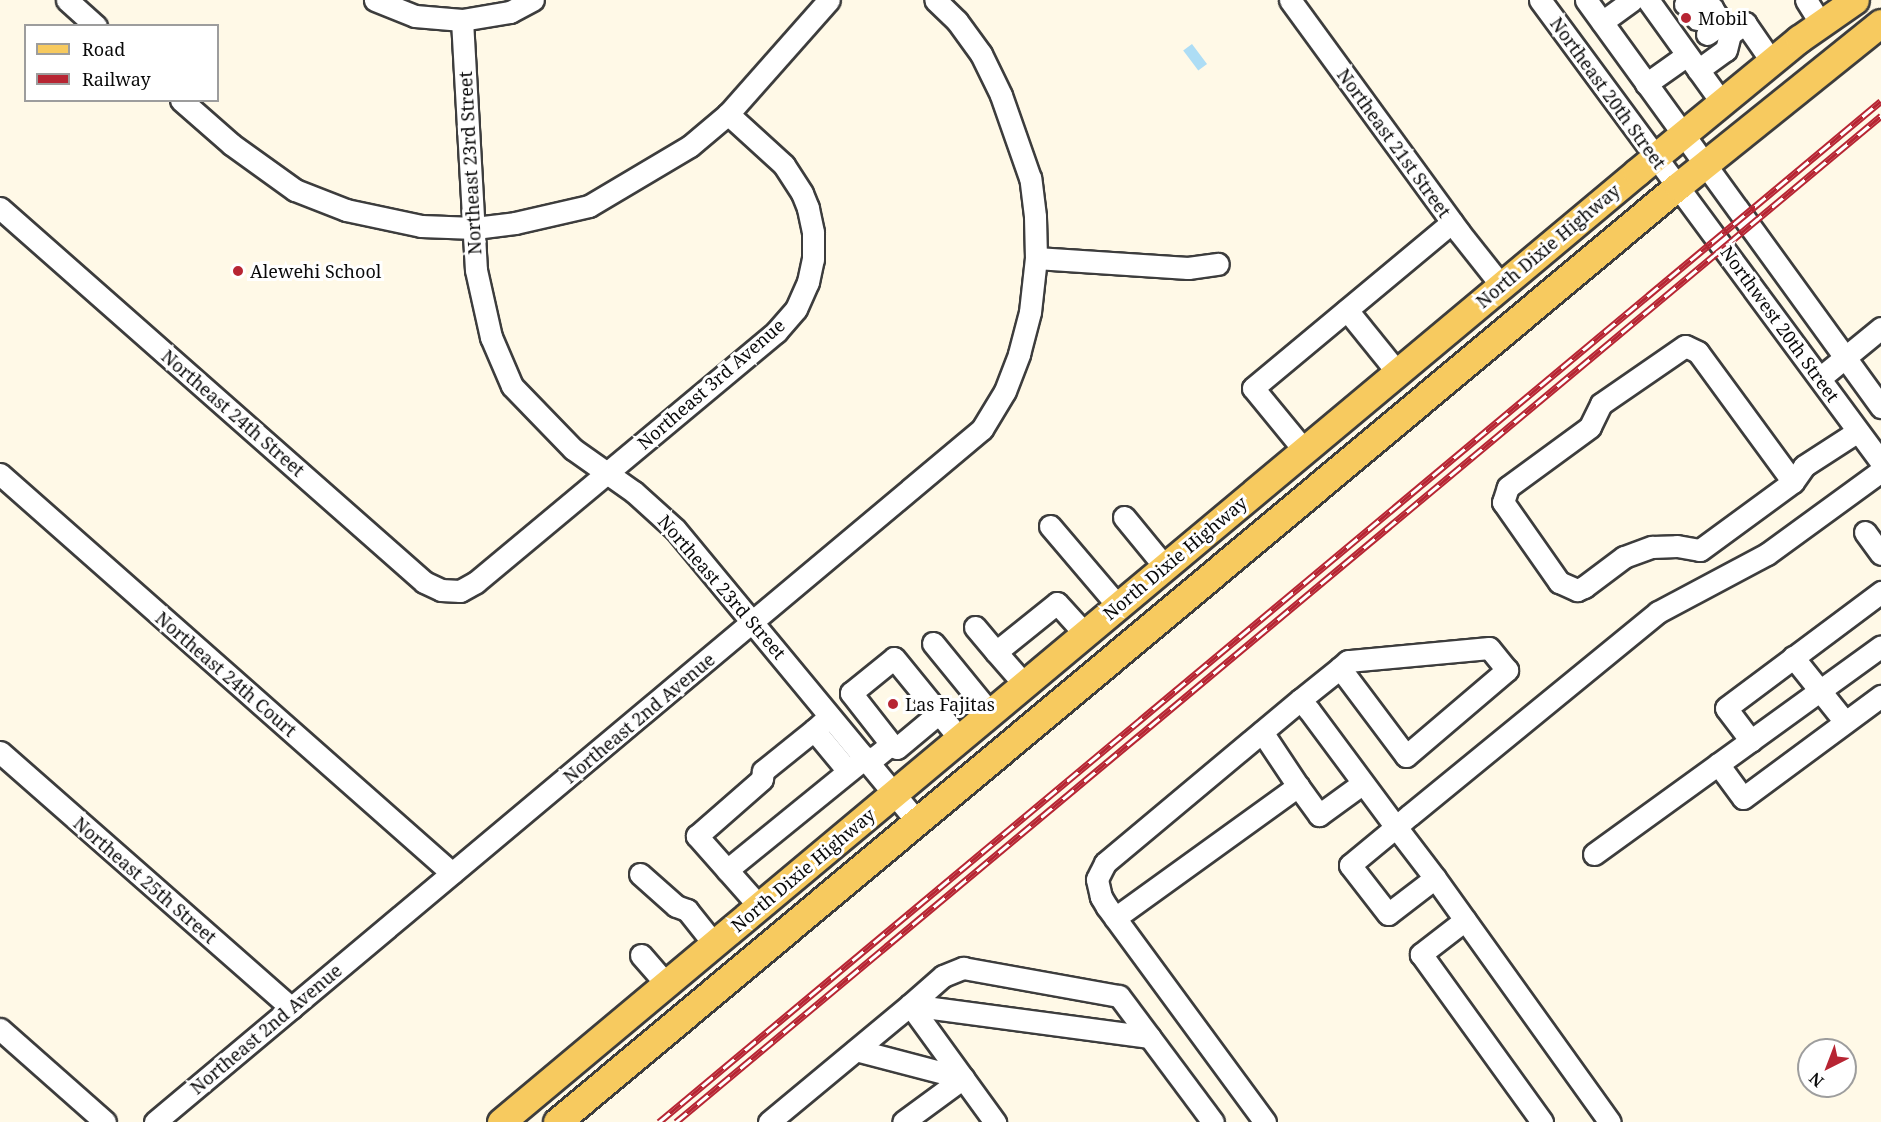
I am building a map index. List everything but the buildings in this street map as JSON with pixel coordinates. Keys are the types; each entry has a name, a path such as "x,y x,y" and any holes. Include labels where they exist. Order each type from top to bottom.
{"main road":[{"name":"North Dixie Highway","path":"501,1122 1655,157 1772,62 1855,0"},
{"name":"North Dixie Highway","path":"557,1122 1678,186 1881,23"},
{"path":"1252,493 1276,522"}],"street":[{"path":"67,0 94,24"},
{"path":"375,0 415,16 462,20 510,12 532,0"},
{"path":"183,102 231,144 295,190 346,210 421,226 475,228 515,224 588,206 690,146 728,114 829,0"},
{"name":"Northeast 2nd Avenue","path":"155,1122 982,429 1005,391 1019,354 1030,312 1036,258 1035,216 1030,178 1014,126 981,54 957,21 935,0"},
{"name":"Northeast 21st Street","path":"1290,0 1452,222 1501,285"},
{"name":"Northeast 20th Street","path":"1540,0 1678,186"},
{"name":"Northeast 20th Street","path":"1586,0 1704,165"},
{"path":"1806,0 1821,24"},
{"name":"Northeast 23rd Street","path":"462,20 476,270 491,337 512,386 573,449 648,504 675,529 868,759 917,822"},
{"path":"1602,22 1689,27 1745,23 1772,62"},
{"path":"1646,84 1689,27"},
{"path":"1689,27 1722,103"},
{"name":"Northeast 3rd Avenue","path":"476,582 776,332 796,309 808,282 813,259 813,232 802,193 784,165 728,114"},
{"name":"Northwest 20th Street","path":"1704,165 1881,407"},
{"name":"Northwest 20th Street","path":"1678,186 1881,462"},
{"name":"Northeast 24th Street","path":"0,208 424,582 441,590 460,591 476,582"},
{"path":"1304,450 1253,388 1452,222"},
{"path":"1036,258 1188,268 1218,264"},
{"path":"1347,310 1397,372"},
{"path":"1820,378 1881,328"},
{"path":"1793,482 1698,351 1685,346 1601,404 1590,427 1508,487 1503,498 1559,582 1568,588 1577,590 1624,557 1652,547 1677,546 1700,550 1793,482 1804,466 1858,431"},
{"path":"1435,878 1388,914 1350,865 1658,612 1767,554 1881,471"},
{"name":"Northeast 24th Court","path":"0,474 452,873"},
{"path":"1124,517 1165,567"},
{"path":"1050,526 1118,606"},
{"path":"1865,532 1881,554"},
{"path":"1751,741 1726,708 1881,592"},
{"path":"996,652 1057,603 1085,634"},
{"path":"975,627 1024,684"},
{"path":"933,642 990,713"},
{"path":"1594,854 1881,646"},
{"path":"1265,1122 1115,918 1098,888 1099,871 1105,863 1300,699 1340,668 1348,662 1489,648 1507,670 1406,756 1340,668"},
{"path":"1793,657 1845,722"},
{"path":"939,713 897,747 891,744 851,693 894,658 939,713 960,739"},
{"path":"1718,764 1743,798 1881,696"},
{"path":"1300,699 1435,878 1610,1122"},
{"path":"759,906 697,836 762,779 764,771 832,716"},
{"path":"814,730 848,771"},
{"path":"1262,732 1319,815 1363,783"},
{"path":"727,870 848,771 891,744"},
{"name":"Northeast 25th Street","path":"0,752 291,1008"},
{"path":"1115,918 1298,786"},
{"path":"640,874 676,906 687,910 714,944"},
{"path":"1465,920 1421,954 1542,1122"},
{"path":"641,955 666,984"},
{"path":"769,1122 943,976 963,968 1119,996 1213,1122"},
{"path":"910,1005 1150,1038"},
{"path":"910,1005 963,1078 985,1118"},
{"path":"0,1029 105,1122"},
{"path":"856,1050 963,1078"},
{"path":"903,1122 963,1078"}],"water":[{"path":"1192,44 1207,64 1198,71 1183,51"}],"railway":[{"path":"659,1122 1881,101"},
{"path":"676,1122 1881,116"}],"place":[{"name":"Mobil","path":"1686,18"},
{"name":"Alewehi School","path":"238,271"},
{"name":"Las Fajitas","path":"893,704"}]}
